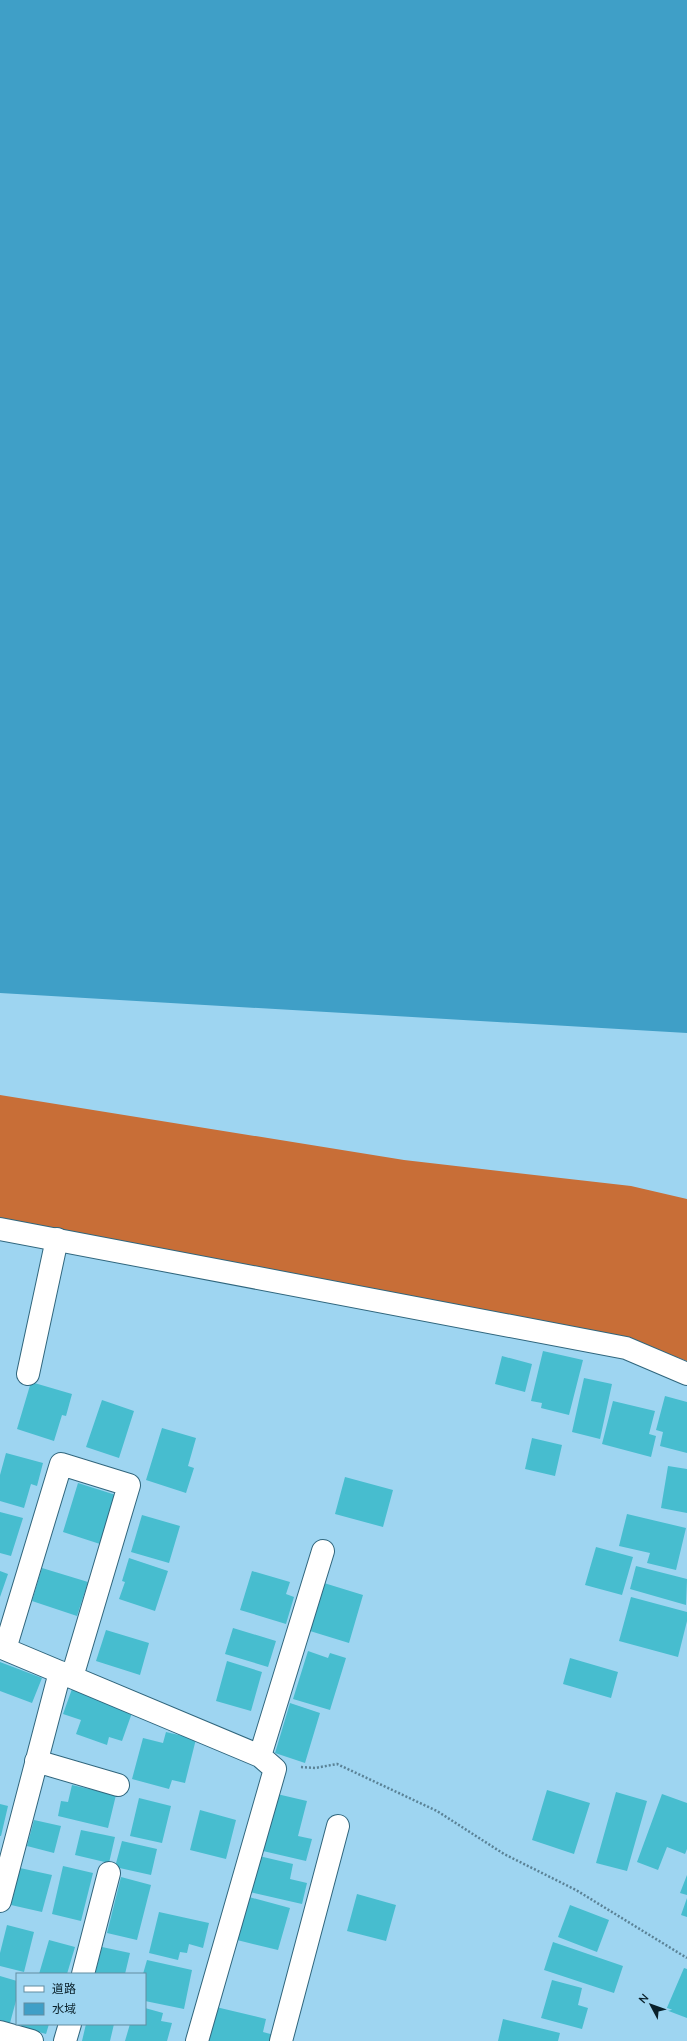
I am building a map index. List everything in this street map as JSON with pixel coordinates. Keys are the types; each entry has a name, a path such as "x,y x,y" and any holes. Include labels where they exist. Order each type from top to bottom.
{"street":[{"path":"0,1229 626,1348 687,1374"},
{"path":"28,1374 57,1239"},
{"path":"0,1901 36,1762 66,1674 129,1485 61,1464 2,1648 66,1674 260,1756 275,1769 197,2041"},
{"path":"260,1756 323,1551"},
{"path":"36,1762 118,1785"},
{"path":"281,2041 338,1826"},
{"path":"83,1973 109,1874"},
{"path":"66,2041 70,2025"},
{"path":"0,2032 32,2041"}],"path":[{"path":"300,1767 315,1768 337,1764 437,1811 504,1854 576,1890 687,1958"}],"shaded area":[{"path":"0,1095 404,1160 631,1186 687,1199 687,1361 617,1335 0,1221"}],"water":[{"path":"0,0 687,0 687,1033 0,993"}],"building":[{"path":"543,1351 583,1360 569,1415 541,1408 542,1403 531,1401"},
{"path":"502,1356 532,1364 525,1392 495,1384"},
{"path":"584,1378 612,1384 600,1439 572,1432"},
{"path":"31,1382 72,1394 66,1416 62,1415 54,1441 17,1429"},
{"path":"665,1396 687,1402 687,1453 660,1446 663,1432 656,1430"},
{"path":"102,1400 134,1411 119,1458 86,1447"},
{"path":"613,1401 655,1411 649,1434 656,1436 651,1457 602,1444"},
{"path":"162,1428 196,1438 188,1466 194,1468 186,1493 146,1480"},
{"path":"532,1438 562,1445 555,1476 525,1469"},
{"path":"6,1453 43,1463 37,1486 31,1484 24,1508 0,1501 0,1475"},
{"path":"668,1466 687,1469 687,1513 661,1508"},
{"path":"345,1477 393,1490 383,1527 335,1514"},
{"path":"78,1483 119,1496 100,1544 63,1532"},
{"path":"0,1512 23,1518 11,1556 0,1553"},
{"path":"627,1514 686,1528 676,1570 647,1563 650,1553 619,1546"},
{"path":"142,1515 180,1526 169,1563 131,1552"},
{"path":"596,1547 633,1557 622,1595 585,1585"},
{"path":"129,1558 168,1571 155,1611 119,1599 125,1582 122,1581"},
{"path":"636,1566 687,1579 686,1605 630,1589"},
{"path":"42,1568 88,1582 77,1616 32,1601"},
{"path":"0,1571 8,1574 0,1597"},
{"path":"252,1571 290,1582 286,1594 294,1597 286,1624 240,1610"},
{"path":"324,1583 363,1595 349,1643 310,1631"},
{"path":"631,1597 687,1612 687,1621 678,1657 619,1641"},
{"path":"233,1628 276,1641 268,1667 225,1654"},
{"path":"106,1630 149,1643 140,1675 96,1661"},
{"path":"308,1651 328,1658 330,1653 346,1658 330,1710 293,1699"},
{"path":"570,1658 618,1672 611,1698 563,1684"},
{"path":"227,1661 262,1672 251,1711 216,1701"},
{"path":"0,1662 42,1678 32,1703 0,1691"},
{"path":"72,1689 133,1710 122,1741 109,1737 107,1745 76,1734 81,1720 63,1714"},
{"path":"290,1703 320,1713 305,1763 275,1753"},
{"path":"166,1732 196,1739 185,1783 172,1780 169,1789 132,1779 143,1738 163,1743"},
{"path":"72,1785 116,1795 108,1828 58,1816 61,1801 68,1802"},
{"path":"547,1790 590,1803 574,1854 532,1840"},
{"path":"616,1792 647,1801 627,1871 596,1863"},
{"path":"277,1794 307,1801 298,1836 312,1839 306,1861 263,1851"},
{"path":"662,1794 687,1803 687,1849 685,1854 667,1847 658,1870 637,1862"},
{"path":"139,1798 171,1806 162,1843 130,1836"},
{"path":"0,1804 8,1806 1,1836 0,1836"},
{"path":"200,1810 236,1820 226,1859 190,1850"},
{"path":"34,1820 61,1826 54,1853 27,1846"},
{"path":"81,1830 115,1837 109,1863 75,1855"},
{"path":"122,1841 157,1849 151,1875 115,1867"},
{"path":"259,1856 293,1864 290,1879 307,1883 302,1904 250,1892"},
{"path":"63,1866 93,1873 81,1921 52,1914"},
{"path":"20,1868 52,1875 42,1912 11,1905"},
{"path":"687,1875 687,1895 680,1893"},
{"path":"121,1877 151,1885 137,1940 107,1933"},
{"path":"357,1894 396,1905 386,1941 347,1931"},
{"path":"249,1897 290,1908 278,1950 237,1940"},
{"path":"687,1898 687,1917 681,1915"},
{"path":"570,1905 609,1920 597,1952 558,1937"},
{"path":"159,1912 209,1923 203,1948 189,1944 187,1953 180,1952 178,1960 149,1953"},
{"path":"7,1925 34,1932 24,1972 0,1966 0,1953"},
{"path":"49,1940 75,1947 67,1973 39,1973"},
{"path":"553,1942 623,1966 614,1993 544,1970"},
{"path":"102,1947 130,1953 125,1973 95,1973"},
{"path":"147,1960 192,1970 184,2009 146,2001 146,1973 143,1973"},
{"path":"684,1968 687,1969 687,2018 666,2010"},
{"path":"0,1976 16,1981 16,2001 10,2023 0,2020"},
{"path":"552,1980 582,1988 578,2005 588,2008 582,2029 541,2018"},
{"path":"216,2007 266,2019 263,2032 274,2035 273,2041 208,2041"},
{"path":"146,2008 163,2013 161,2021 172,2023 167,2041 125,2041 130,2025 146,2025"},
{"path":"503,2019 560,2033 558,2041 498,2041"},
{"path":"21,2025 49,2025 46,2034 21,2027"},
{"path":"86,2025 114,2025 110,2041 82,2041"}]}
